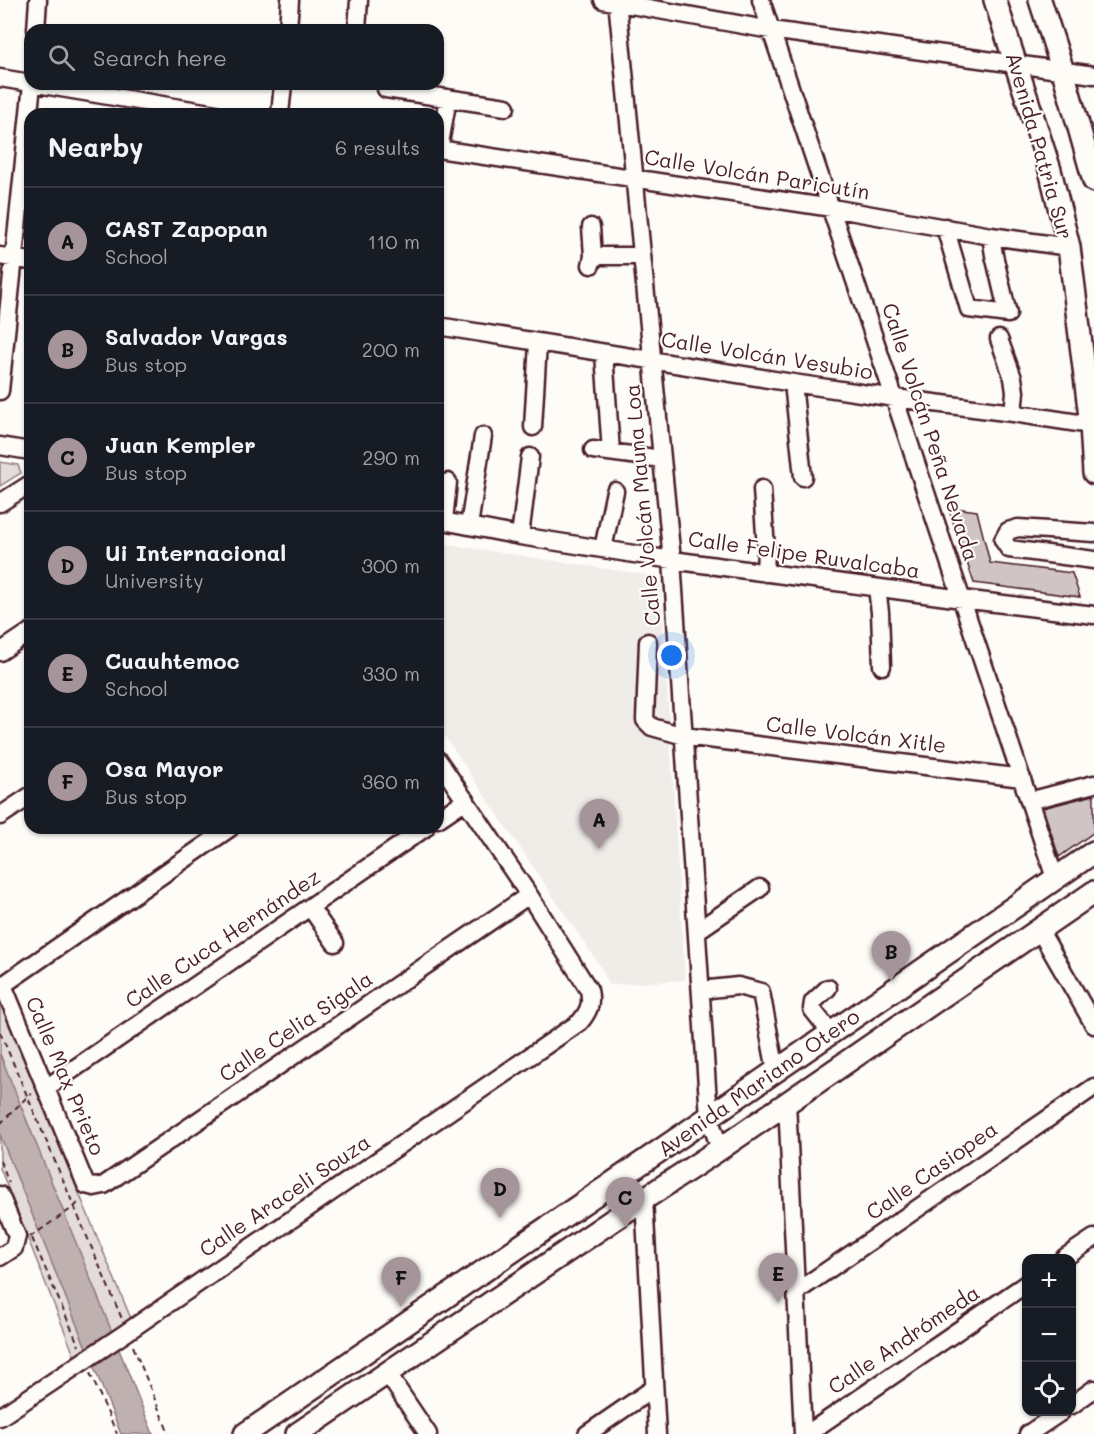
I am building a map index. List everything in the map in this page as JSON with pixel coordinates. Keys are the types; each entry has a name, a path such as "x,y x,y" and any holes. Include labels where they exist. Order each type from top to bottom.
{"main road":[{"name":"Avenida Patria Sur","path":"995,0 1050,170 1069,247 1091,425 1094,473"},
{"name":"Avenida Patria Sur","path":"1040,0 1094,181"},
{"name":"Avenida Mariano Otero","path":"245,1434 1094,852"},
{"name":"Avenida Mariano Otero","path":"297,1434 720,1149 1094,892"}],"street":[{"path":"36,24 38,0"},
{"path":"288,24 290,0"},
{"path":"357,24 359,0"},
{"name":"Calle Volcán Peña Nevada","path":"762,0 1055,878"},
{"path":"612,1 771,30 1094,75"},
{"name":"Calle Volcán Mauna Loa","path":"612,1 635,179 672,560 709,1117 720,1149"},
{"path":"0,78 24,82"},
{"path":"30,108 31,90"},
{"path":"73,90 180,108"},
{"path":"281,108 282,90"},
{"path":"393,90 506,107"},
{"path":"444,118 448,98"},
{"name":"Calle Volcán Paricutín","path":"444,150 831,208 1069,247"},
{"path":"0,392 24,191"},
{"path":"591,227 592,262 642,256"},
{"path":"945,227 969,309 1008,314 991,236"},
{"name":"Calle Volcán Vesubio","path":"444,327 653,362 1091,425"},
{"path":"999,339 1013,378 1015,392 1013,413"},
{"path":"533,427 538,343"},
{"path":"604,354 611,452"},
{"path":"793,383 803,477"},
{"path":"469,526 483,435"},
{"path":"0,446 24,450"},
{"path":"593,450 662,459"},
{"path":"520,536 530,457"},
{"path":"444,504 448,483"},
{"path":"0,503 24,488"},
{"path":"762,489 766,550 765,573"},
{"path":"603,549 615,491"},
{"name":"Calle Felipe Ruvalcaba","path":"444,521 520,536 672,560 1094,615"},
{"path":"1094,533 1018,528 1008,531 1003,540 1009,549 1094,560"},
{"path":"877,588 882,666"},
{"path":"0,652 24,636"},
{"name":"Calle Volcán Xitle","path":"648,642 645,720 652,727 684,736 1022,778"},
{"path":"444,769 529,895"},
{"path":"1029,801 1094,784"},
{"path":"0,816 24,800"},
{"path":"444,815 466,800"},
{"name":"Calle Max Prieto","path":"86,1185 3,985 221,834"},
{"name":"Calle Cuca Hernández","path":"46,1088 416,834"},
{"path":"697,931 760,888"},
{"name":"Calle Araceli Souza","path":"0,1417 580,1022 590,1006 589,990 529,895"},
{"name":"Calle Celia Sigala","path":"86,1185 94,1187 104,1185 529,895"},
{"path":"310,907 335,944"},
{"path":"1040,931 1094,1025"},
{"path":"701,990 738,986 761,992 776,1071"},
{"path":"828,988 813,1002 812,1009 831,1033"},
{"name":"Calle Casiopea","path":"796,1292 1094,1087"},
{"path":"787,1102 805,1434"},
{"path":"0,1257 14,1248 24,1236 4,1189"},
{"path":"644,1199 657,1434"},
{"path":"1070,1254 1094,1238"},
{"name":"Calle Andrómeda","path":"805,1434 1022,1287"},
{"path":"387,1373 428,1434"},
{"path":"587,1434 654,1388"},
{"path":"1076,1402 1094,1389"},
{"path":"1028,1434 1055,1416"}],"path":[{"path":"0,1032 74,1207 122,1335 169,1434"},
{"path":"0,1124 28,1096"},
{"path":"0,1161 4,1189"},
{"path":"74,1207 24,1236 86,1359 117,1434"}],"shaded area":[{"path":"0,462 18,465 21,473 0,486"},
{"path":"444,544 660,577 685,980 608,985 604,972 444,735"},
{"path":"0,999 134,1326 76,1360 0,1168"},
{"path":"0,1054 153,1434 121,1434 0,1135"}],"building":[{"path":"948,507 977,511 990,563 1072,573 1080,597 974,583"},
{"path":"1094,795 1094,832 1059,857 1043,808"}],"place":[{"name":"CAST Zapopan","path":"599,849"},
{"name":"Salvador Vargas","path":"891,981"},
{"name":"Ui Internacional","path":"500,1218"},
{"name":"Juan Kempler","path":"625,1227"},
{"name":"Cuauhtemoc","path":"778,1303"},
{"name":"Osa Mayor","path":"401,1307"}]}
